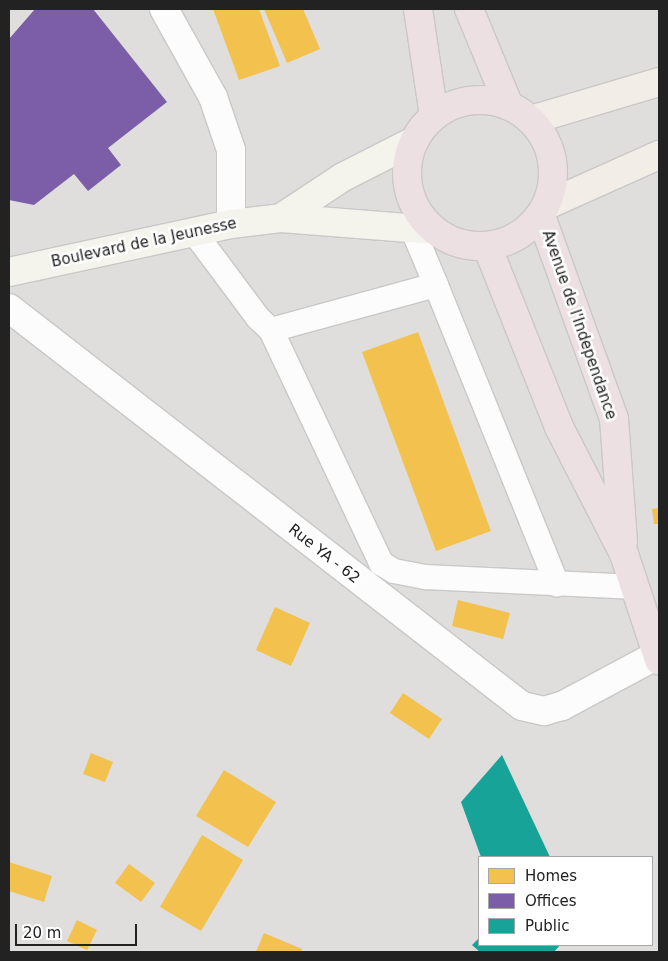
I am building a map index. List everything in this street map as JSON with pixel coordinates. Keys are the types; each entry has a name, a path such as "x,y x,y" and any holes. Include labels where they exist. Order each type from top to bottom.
{"highway":[{"path":"418,9 434,116"},
{"path":"469,9 520,113"},
{"path":"471,101 520,113 540,129 551,153 554,179 544,210 516,237 487,246 460,243 424,229 408,190 407,165 414,141 434,116 452,106 471,101"},
{"name":"Avenue de l'Independance","path":"544,210 614,419 624,554"},
{"name":"Avenue de l'Independance","path":"487,246 560,428 624,554 658,657"}],"main road":[{"path":"520,113 659,82"},
{"path":"544,210 659,155"}],"street":[{"path":"164,9 213,97 231,150 231,224"},
{"path":"281,218 343,178 414,141"},
{"path":"281,218 424,229"},
{"name":"Boulevard de la Jeunesse","path":"9,272 231,224 281,218"},
{"name":"Rue YA - 62","path":"9,308 522,706 544,711 562,706 658,657"}],"lane":[{"path":"424,229 436,286 557,585"},
{"path":"194,232 258,318 271,330 381,563 394,571 426,577 557,585 635,586"},
{"path":"271,330 436,286"}],"shaded area":[{"path":"9,9 659,9 659,952 9,952"}],"building: Homes":[{"path":"213,9 259,9 280,66 239,80"},
{"path":"264,9 303,9 320,49 287,63"},
{"path":"418,332 491,531 436,551 362,352"},
{"path":"659,508 659,524 654,524 652,509"},
{"path":"458,600 510,613 503,639 452,626"},
{"path":"275,607 310,623 291,666 256,650"},
{"path":"403,693 442,719 429,739 390,713"},
{"path":"91,753 113,762 105,782 83,774"},
{"path":"224,770 276,802 248,847 196,816"},
{"path":"202,835 243,860 201,931 160,907"},
{"path":"9,862 52,876 44,902 9,891"},
{"path":"129,864 155,883 141,902 115,883"},
{"path":"77,920 97,930 87,950 67,941"},
{"path":"264,933 302,949 301,952 256,952"}],"building: Offices":[{"path":"35,9 93,9 167,102 108,148 121,165 88,191 74,174 34,205 9,200 9,39"}],"building: Public":[{"path":"502,755 550,856 481,856 461,802"},
{"path":"478,939 478,946 559,946 554,952 480,952 472,945"}]}
